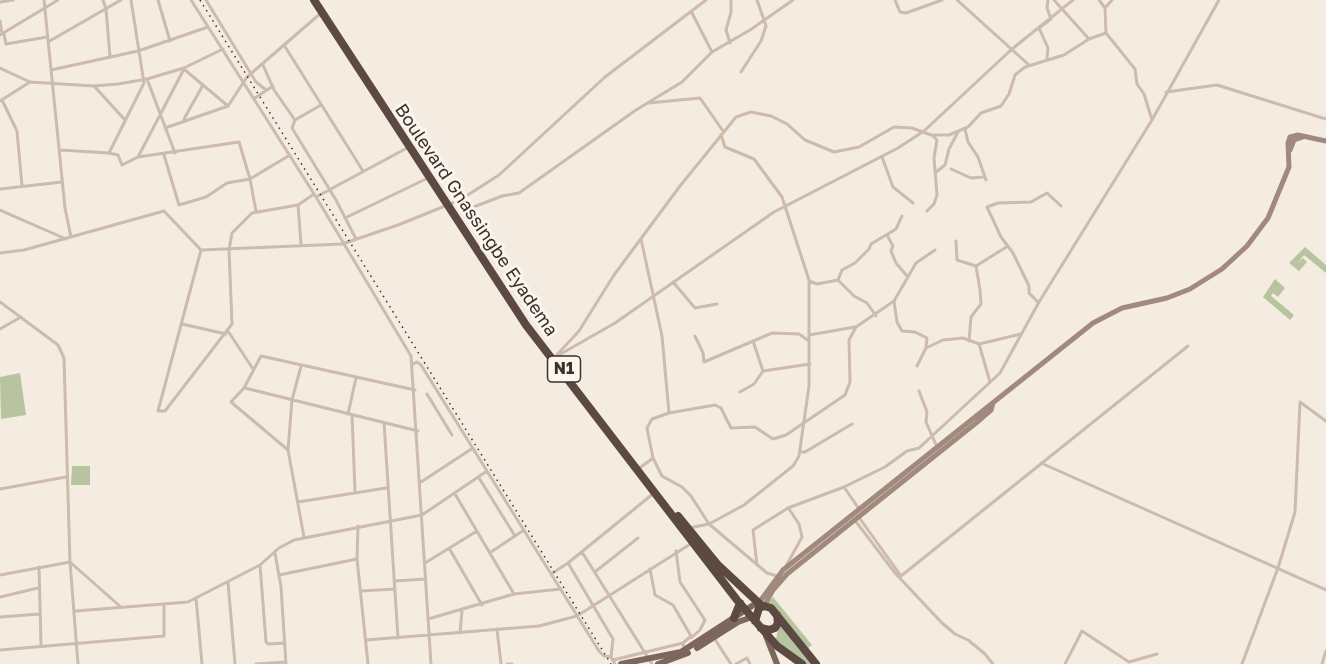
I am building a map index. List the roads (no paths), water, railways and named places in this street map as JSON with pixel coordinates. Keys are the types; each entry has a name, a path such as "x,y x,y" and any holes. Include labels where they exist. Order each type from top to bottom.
{"highway":[{"name":"Boulevard Gnassingbe Eyadema","path":"314,0 409,147 449,204"},
{"name":"Boulevard Gnassingbe Eyadema","path":"320,0 502,291 638,469 688,529 694,541 761,606"},
{"name":"Boulevard Gnassingbe Eyadema","path":"638,469 654,493 758,624"},
{"name":"N1","path":"761,606 776,613 816,664"},
{"path":"761,606 758,624 769,630 777,626 776,613"},
{"path":"734,618 743,607"},
{"name":"N1","path":"758,624 773,642 802,664"}],"main road":[{"path":"770,589 855,514 1103,316 1122,308 1167,298 1190,289 1229,263 1247,246 1268,218 1284,184 1290,137 1326,141"},
{"path":"743,607 761,606 777,576 783,570 986,414 994,402"},
{"path":"714,635 734,618"},
{"path":"657,664 741,620 758,624 776,661"},
{"path":"776,661 773,642 777,626"},
{"path":"621,664 651,662 683,650"}],"street":[{"path":"0,2 13,0"},
{"path":"44,0 69,238"},
{"path":"2,35 58,0"},
{"path":"103,0 106,9 110,57"},
{"path":"48,42 121,0"},
{"path":"132,0 138,51 159,115 175,153"},
{"path":"158,0 170,41"},
{"path":"191,0 255,98 411,356 418,431 431,664"},
{"path":"206,0 251,74 266,90"},
{"path":"0,253 24,250 164,211 201,250 342,244 356,239 460,200 506,169 606,77 706,0"},
{"path":"730,43 726,30 731,12 731,0"},
{"path":"741,72 762,41 765,20 757,0"},
{"path":"460,200 471,208 502,196 519,193 682,82 712,52 730,43 792,0"},
{"path":"895,0 900,12 906,13 942,0"},
{"path":"957,0 1029,65"},
{"path":"1048,0 1047,8 1050,17"},
{"path":"1054,0 1089,39"},
{"path":"554,358 615,323 765,218 882,157 924,131 1012,49 1073,0"},
{"path":"1099,0 1105,8 1106,33 1135,69 1137,84 1144,94 1152,120"},
{"path":"1105,8 1112,0"},
{"path":"757,565 753,530 788,508 844,487 880,470 907,451 919,448 1000,373 1038,302 1152,120 1219,0"},
{"path":"691,11 712,52"},
{"path":"165,128 184,119 228,106 251,74 322,12"},
{"path":"1046,59 1049,56 1048,48 1039,28 1050,17"},
{"path":"0,21 6,44 47,37"},
{"path":"51,70 138,51 208,27"},
{"path":"931,135 965,129 979,115 1001,106 1009,94 1017,73 1029,65 1067,54 1089,39 1106,33"},
{"path":"284,45 363,171"},
{"path":"0,69 30,82 94,86 146,79 184,69 222,49"},
{"path":"263,65 273,86 295,120"},
{"path":"184,69 228,106"},
{"path":"138,157 184,69"},
{"path":"109,153 146,79"},
{"path":"22,186 17,130 1,100 30,82"},
{"path":"184,119 203,85"},
{"path":"1166,92 1185,87 1217,85 1326,119"},
{"path":"94,86 125,121"},
{"path":"255,98 273,86"},
{"path":"648,103 700,98 723,131"},
{"path":"321,105 295,120 291,127 356,239"},
{"path":"554,358 583,325 641,239 736,117 759,113 782,120 808,142 828,151 841,153 869,142 894,127 924,131 937,140 935,173 937,195 934,204 927,211"},
{"path":"951,169 971,178 985,179 965,129"},
{"path":"935,173 945,165 949,149 958,132"},
{"path":"688,529 709,524 753,499 793,466 800,452 810,364 809,281 785,207 777,188 754,159 725,147 721,135"},
{"path":"60,150 118,155 122,165 138,157 164,155 239,142 250,179 256,211"},
{"path":"201,250 158,411 165,411 227,332 233,315 229,250 232,233 256,211 298,205 409,147"},
{"path":"164,155 178,205 206,197 227,183 250,179 290,155"},
{"path":"882,157 893,187 913,203"},
{"path":"345,218 429,177"},
{"path":"0,189 62,182"},
{"path":"1038,302 1029,293 1029,286 987,207 998,203 1031,202 1047,193 1060,206"},
{"path":"298,205 301,244"},
{"path":"0,210 69,238"},
{"path":"838,280 842,270 855,263 871,244 887,235 901,223 902,216"},
{"path":"887,235 896,263 907,276"},
{"path":"641,239 662,336 669,413"},
{"path":"956,241 957,260 976,266 1008,246"},
{"path":"809,334 856,327 876,316 894,301 916,263 935,250"},
{"path":"969,341 971,317 981,304 976,266"},
{"path":"809,281 817,284 838,280"},
{"path":"838,280 854,297 867,303 876,316"},
{"path":"673,282 695,308 717,304"},
{"path":"894,301 897,322 902,331 915,332 927,338 926,348 917,366"},
{"path":"0,302 63,351 69,562 76,611 78,664"},
{"path":"0,329 21,317"},
{"path":"182,324 227,332 253,369"},
{"path":"777,576 757,565 709,524 691,496 659,472 653,458 647,428 652,419 669,413 715,405 721,408 731,428 755,428 773,440 804,422 848,391 850,382 848,348 856,327"},
{"path":"695,336 703,353 704,362 725,356 753,340 772,333 799,334 809,341"},
{"path":"926,348 943,340 963,338 979,344 1021,334"},
{"path":"753,340 763,371"},
{"path":"979,344 990,383"},
{"path":"901,576 1188,346"},
{"path":"288,450 231,402 244,388 262,356 415,390"},
{"path":"413,364 417,362 421,365 602,654 613,660 683,650"},
{"path":"740,392 754,384 763,371 810,364"},
{"path":"301,366 292,400 288,450 304,537"},
{"path":"355,492 350,415 356,378"},
{"path":"244,388 418,431"},
{"path":"919,391 927,412 926,422 937,447"},
{"path":"427,394 452,435"},
{"path":"1242,664 1278,568 1295,512 1300,402 1326,421"},
{"path":"444,421 453,415"},
{"path":"384,423 386,488 398,638"},
{"path":"800,452 805,452 852,424"},
{"path":"421,482 473,448"},
{"path":"638,469 653,458"},
{"path":"1041,463 1326,590"},
{"path":"76,611 164,605 196,598 260,565 284,545 304,537 422,515 487,471"},
{"path":"0,489 66,477"},
{"path":"479,478 515,536"},
{"path":"844,487 855,514 881,555 942,623 955,634 968,639 993,664"},
{"path":"298,502 386,488"},
{"path":"551,574 582,552 654,493"},
{"path":"455,494 514,594"},
{"path":"783,570 802,537 799,524 788,508"},
{"path":"358,526 357,559 368,664"},
{"path":"491,552 524,530"},
{"path":"425,563 478,531"},
{"path":"596,571 638,538"},
{"path":"366,640 497,630 548,624 577,616 694,541"},
{"path":"449,548 482,605"},
{"path":"676,551 680,582 705,620 700,630 683,650 682,664"},
{"path":"582,552 611,594 651,662"},
{"path":"256,664 286,663 275,553"},
{"path":"279,575 357,559"},
{"path":"0,575 69,562 123,608"},
{"path":"568,563 614,639 613,660"},
{"path":"260,565 266,642 268,644 285,643"},
{"path":"39,567 41,645"},
{"path":"650,569 655,595 673,605 691,638"},
{"path":"394,581 426,579"},
{"path":"228,582 235,664"},
{"path":"0,597 38,588"},
{"path":"361,591 395,589"},
{"path":"428,620 514,594 561,589"},
{"path":"196,598 202,664"},
{"path":"0,650 164,636 164,605"},
{"path":"460,633 462,611"},
{"path":"0,617 39,614"},
{"path":"497,630 501,664"},
{"path":"1065,664 1082,631 1129,662 1156,654"},
{"path":"714,635 731,664"},
{"path":"1322,664 1326,651"},
{"path":"736,664 747,658 750,664"}],"railway":[{"path":"200,0 611,664"}]}
